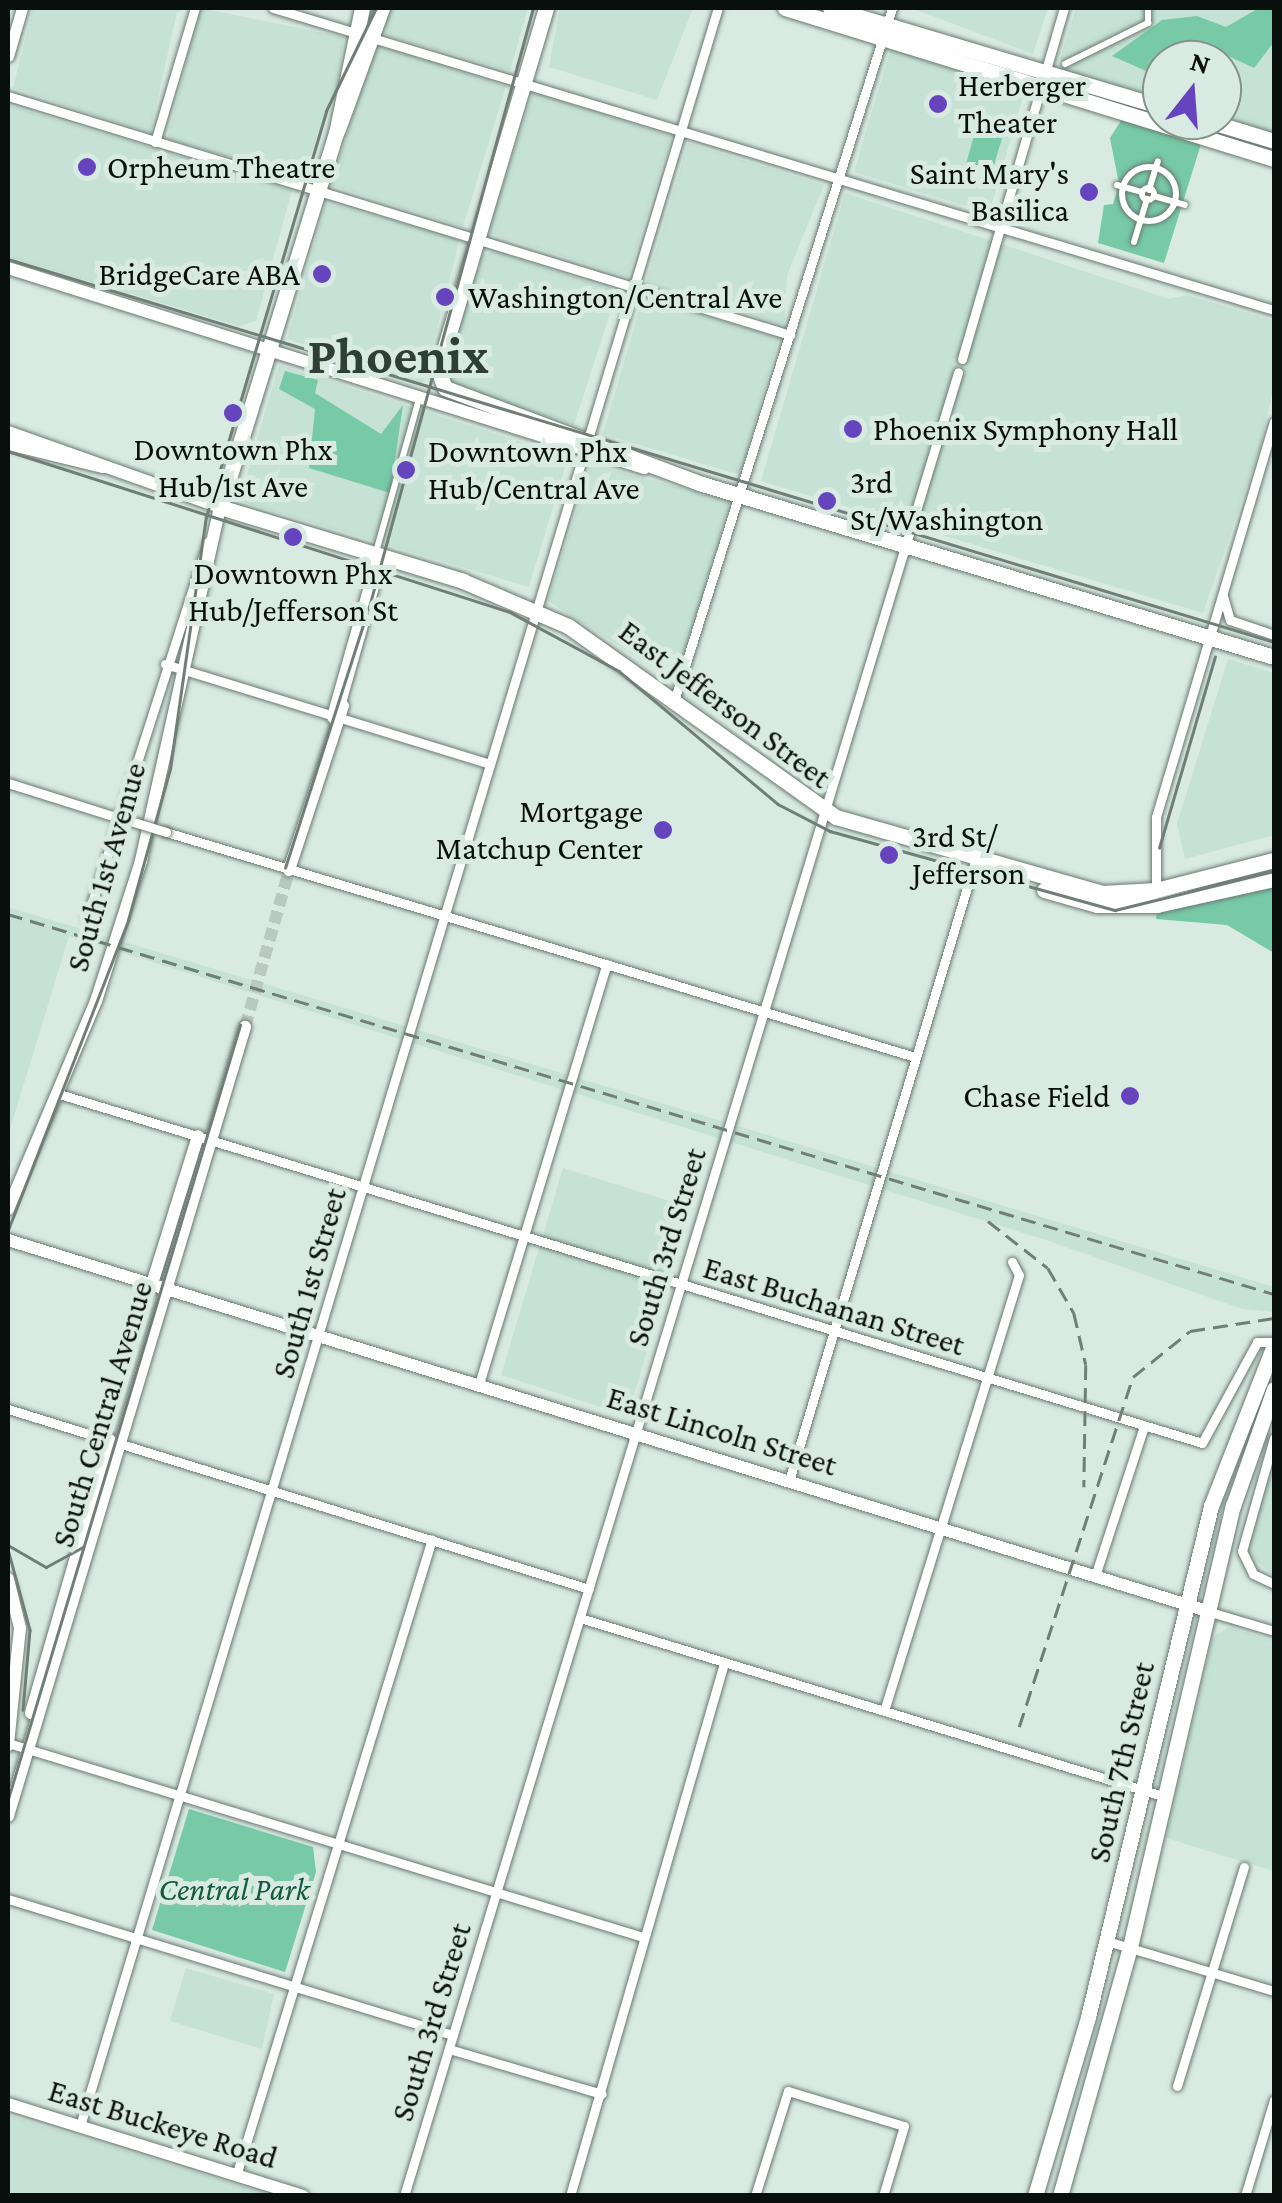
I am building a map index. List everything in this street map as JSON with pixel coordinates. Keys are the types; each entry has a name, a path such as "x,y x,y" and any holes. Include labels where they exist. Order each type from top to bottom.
{"main road":[{"path":"336,133 362,8"},
{"path":"336,133 382,8"},
{"path":"546,8 477,240 441,383 584,444"},
{"path":"785,8 887,23"},
{"path":"830,8 887,23 1274,159"},
{"path":"1043,78 1142,102"},
{"path":"1242,132 1274,142"},
{"name":"South 1st Avenue","path":"8,1209 56,1093 141,861 214,526 336,133"},
{"path":"8,268 441,407 584,444 1274,657"},
{"path":"8,432 220,507"},
{"path":"8,444 104,467"},
{"name":"East Jefferson Street","path":"220,507 380,556 534,610 675,698 822,812 982,864 1068,898 1157,898 1274,879"},
{"path":"286,872 360,639 380,556"},
{"name":"East Jefferson Street","path":"1157,898 1274,860"},
{"name":"South Central Avenue","path":"8,1816 114,1442 168,1292 205,1139 245,1027"},
{"path":"151,1287 205,1139"},
{"name":"East Lincoln Street","path":"8,1240 1207,1611"},
{"name":"South 7th Street","path":"1035,2196 1107,1940 1185,1604 1238,1427 1274,1344"},
{"name":"South 7th Street","path":"1060,2196 1130,1948 1207,1611 1257,1431 1274,1389"},
{"path":"8,1579 20,1628 8,1744"},
{"name":"East Buckeye Road","path":"8,2104 303,2196"},
{"path":"1058,2120 1081,2127"}],"street":[{"path":"8,56 22,8"},
{"path":"154,142 195,8"},
{"path":"273,8 1274,310"},
{"name":"South 1st Street","path":"80,2126 718,8"},
{"path":"962,359 1064,8"},
{"path":"1065,64 1148,23 1148,8"},
{"path":"675,698 744,494 887,23"},
{"path":"8,96 790,335"},
{"path":"1120,186 1134,172 1157,164"},
{"path":"1134,242 1157,164"},
{"path":"1120,186 1125,207 1141,220 1161,218 1175,202 1173,182 1157,164"},
{"path":"1120,186 1185,205"},
{"name":"South 3rd Street","path":"404,2196 958,372"},
{"path":"380,556 382,534 419,399"},
{"path":"1157,898 1156,817 1274,422"},
{"name":"South 1st Avenue","path":"86,918 122,819 165,664 214,526"},
{"path":"1222,594 1230,620 1274,635"},
{"path":"165,664 490,764"},
{"path":"8,784 286,872 444,915 915,1057"},
{"path":"789,1481 915,1057 982,864"},
{"path":"479,1384 606,964"},
{"name":"East Buchanan Street","path":"56,1093 987,1380 1209,1442 1258,1342 1274,1344"},
{"path":"884,1711 1019,1275 1012,1262"},
{"path":"8,1409 589,1588"},
{"path":"1095,1576 1144,1426"},
{"path":"1274,1438 1242,1551 1253,1574 1274,1584"},
{"path":"236,2176 432,1539"},
{"name":"East Lincoln Street","path":"1207,1611 1274,1631"},
{"path":"580,1618 1166,1797"},
{"path":"570,2196 724,1663"},
{"path":"8,1744 643,1937"},
{"path":"1177,2086 1244,1867"},
{"path":"8,1898 453,2035"},
{"path":"1107,1940 1274,1991"},
{"path":"450,2049 602,2094"},
{"path":"755,2196 788,2091 904,2126 883,2196"},
{"path":"1246,2196 1274,2100"}],"shaded area":[{"path":"33,8 188,8 177,12 150,133 13,88"},
{"path":"200,8 344,37 338,83 303,178 167,139"},
{"path":"386,8 528,8 510,71 386,35"},
{"path":"560,8 693,8 657,100 549,67"},
{"path":"915,8 1048,8 1033,54 914,9"},
{"path":"1076,8 1274,8 1274,136 1242,126 1242,40 1142,40 1142,95 1068,72 1060,59"},
{"path":"377,45 506,86 463,227 330,185"},
{"path":"891,48 1025,90 989,213 854,172"},
{"path":"533,92 671,136 628,277 488,233"},
{"path":"8,105 292,190 256,321 239,326 8,257"},
{"path":"688,143 824,185 787,275 784,325 646,283"},
{"path":"845,193 1169,299 1187,295 1274,321 1274,385 1260,448 1203,613 761,481"},
{"path":"326,203 460,238 423,384 287,339"},
{"path":"495,251 617,291 574,425 452,387 444,372 483,255"},
{"path":"643,297 779,338 740,475 603,434"},
{"path":"279,365 568,457 529,587 239,501"},
{"path":"591,464 730,501 676,682 548,601"},
{"path":"1228,659 1274,673 1274,835 1185,859 1177,824"},
{"path":"8,907 1274,1287 1274,1312 1242,1309 1046,1240 69,936 8,1136"},
{"path":"563,1168 689,1207 628,1416 501,1375"},
{"path":"1274,1453 1274,1576 1246,1551"},
{"path":"1229,1627 1274,1641 1274,1871 1166,1838 1213,1637"},
{"path":"186,1968 274,1994 262,2049 170,2021"},
{"path":"8,2115 270,2195 8,2195"}],"green space":[{"path":"1259,8 1274,10 1274,42 1254,68 1242,62 1242,40 1142,40 1142,69 1112,56 1162,20 1197,16 1226,27"},
{"path":"1122,119 1142,125 1142,140 1188,140 1201,144 1164,263 1098,243 1104,205 1113,204 1119,184 1110,138"},
{"path":"989,123 1005,128 992,172 966,164 977,125"},
{"path":"285,371 318,380 315,393 381,434 403,405 390,493 309,468 315,409 279,389"},
{"path":"1274,883 1274,953 1227,925 1156,919 1157,911"},
{"name":"Central Park","path":"189,1809 313,1847 316,1872 285,1972 152,1930"}],"tunnel":[{"path":"245,1027 289,870"}],"tram line":[{"path":"8,1230 128,920 170,769 206,517 326,111 376,8"},
{"path":"285,868 369,607 533,8"},
{"path":"8,259 1274,642"},
{"path":"8,451 510,612 619,671 778,804 830,831 1115,910 1274,871"},
{"path":"1159,848 1215,657"},
{"path":"8,1799 240,1025"},
{"path":"8,1545 46,1567 83,1547"},
{"path":"8,1549 30,1630 23,1710"}],"railway":[{"path":"8,914 1274,1294"},
{"path":"988,1221 1048,1268 1074,1313 1086,1365 1084,1487"},
{"path":"1019,1727 1133,1377 1190,1331 1274,1318"}],"place":[{"name":"Herberger Theater","path":"938,104"},
{"name":"Orpheum Theatre","path":"87,167"},
{"name":"Saint Mary's Basilica","path":"1089,192"},
{"name":"BridgeCare ABA","path":"322,274"},
{"name":"Washington/Central Ave","path":"445,297"},
{"name":"Downtown Phx Hub/1st Ave","path":"233,413"},
{"name":"Phoenix Symphony Hall","path":"853,429"},
{"name":"Downtown Phx Hub/Central Ave","path":"406,470"},
{"name":"3rd St/Washington","path":"827,501"},
{"name":"Downtown Phx Hub/Jefferson St","path":"293,537"},
{"name":"Mortgage Matchup Center","path":"663,830"},
{"name":"3rd St/ Jefferson","path":"889,855"},
{"name":"Chase Field","path":"1130,1096"}],"district":[{"name":"Phoenix","path":"398,356"}]}
